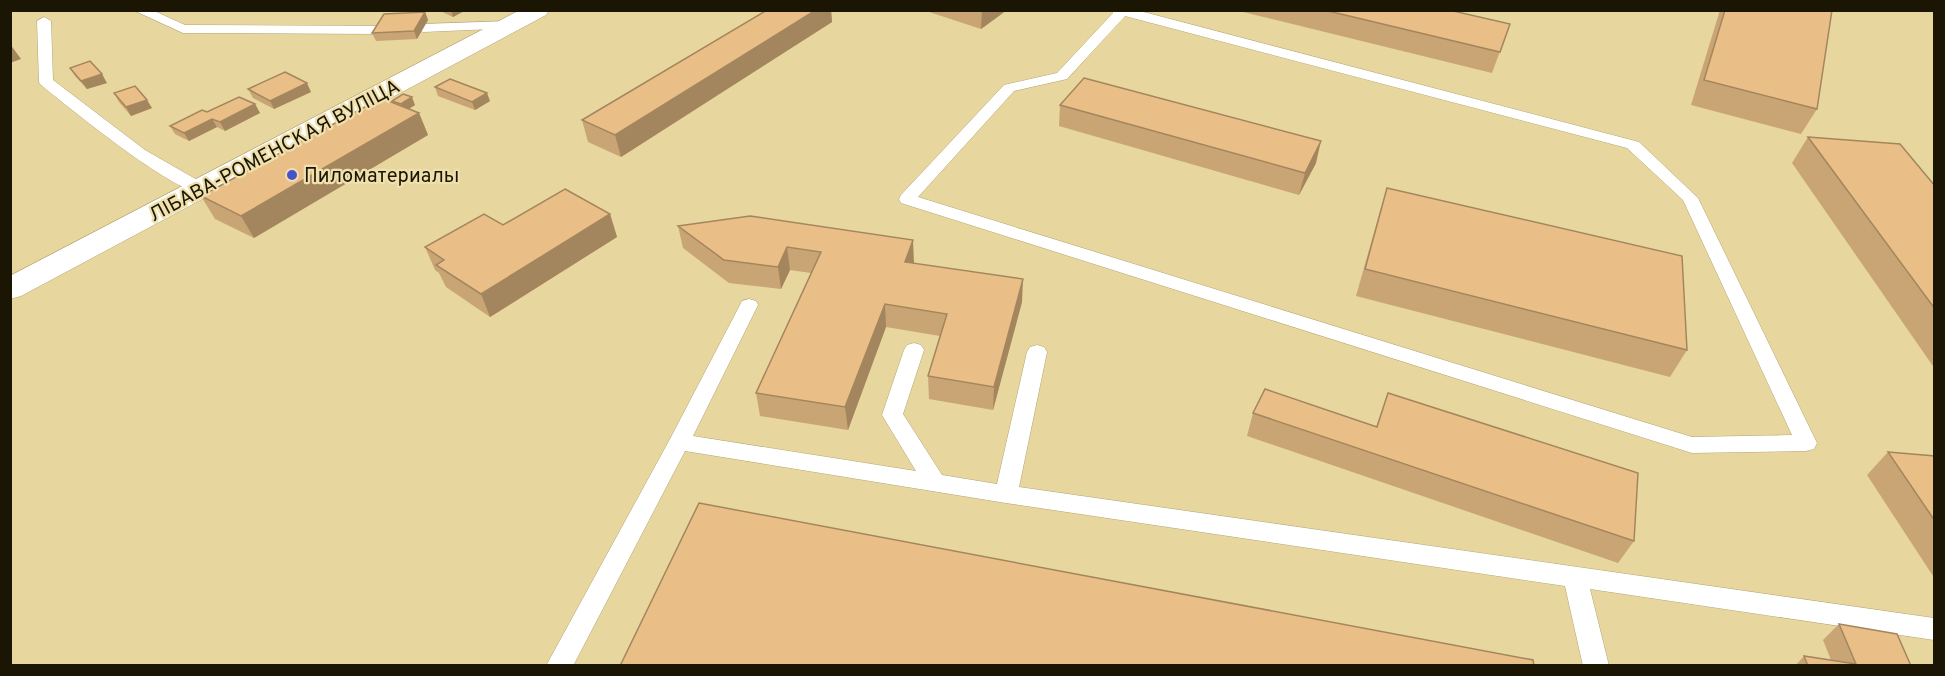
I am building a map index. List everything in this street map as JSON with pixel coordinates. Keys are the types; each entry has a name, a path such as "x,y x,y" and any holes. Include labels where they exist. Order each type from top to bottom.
{"street":[{"name":"ЛІБАВА-РОМЕНСКАЯ ВУЛІЦА","path":"10,289 537,10"}],"lane":[{"path":"139,10 183,29 382,30"},
{"path":"1120,11 1633,145 1690,198 1806,443 1692,445 907,199 1009,88 1062,76 1120,11"},
{"path":"44,21 46,82 139,153 200,189"},
{"path":"423,28 510,25"},
{"path":"560,666 749,305"},
{"path":"914,350 892,415 935,482"},
{"path":"1006,494 1037,352"},
{"path":"679,442 1006,494 1935,629"},
{"path":"1575,577 1596,666"}],"shaded area":[{"path":"10,11 1934,11 1934,665 11,665"}],"building":[{"path":"767,10 816,10 615,135 582,120"},
{"path":"1324,10 1449,10 1510,24 1500,52"},
{"path":"1725,10 1832,10 1817,109 1704,80"},
{"path":"425,12 414,31 372,33 384,14"},
{"path":"90,61 102,74 81,81 70,68"},
{"path":"285,72 307,83 270,101 248,89"},
{"path":"1084,78 1321,141 1305,173 1060,105"},
{"path":"450,79 487,93 472,102 435,87"},
{"path":"135,86 147,100 126,107 114,93"},
{"path":"403,94 412,97 401,104 392,101"},
{"path":"239,97 255,104 220,122 212,119 184,133 170,126 202,110 207,112"},
{"path":"381,98 419,113 241,216 201,196"},
{"path":"1808,137 1900,144 1935,186 1935,309"},
{"path":"1387,188 1682,256 1687,350 1365,269"},
{"path":"565,189 610,214 481,294 436,265 444,260 425,247 484,214 503,225"},
{"path":"750,216 913,240 905,262 1023,279 994,387 928,376 947,314 885,304 845,407 756,393 821,252 787,247 778,267 724,260 678,226"},
{"path":"1265,389 1377,427 1388,393 1638,473 1634,541 1253,413"},
{"path":"1888,452 1935,456 1935,521"},
{"path":"699,503 1533,660 1534,666 620,666"},
{"path":"1839,624 1897,634 1911,666 1808,666 1804,656 1856,664"}],"place":[{"name":"Пиломатериалы","path":"292,175"}]}
